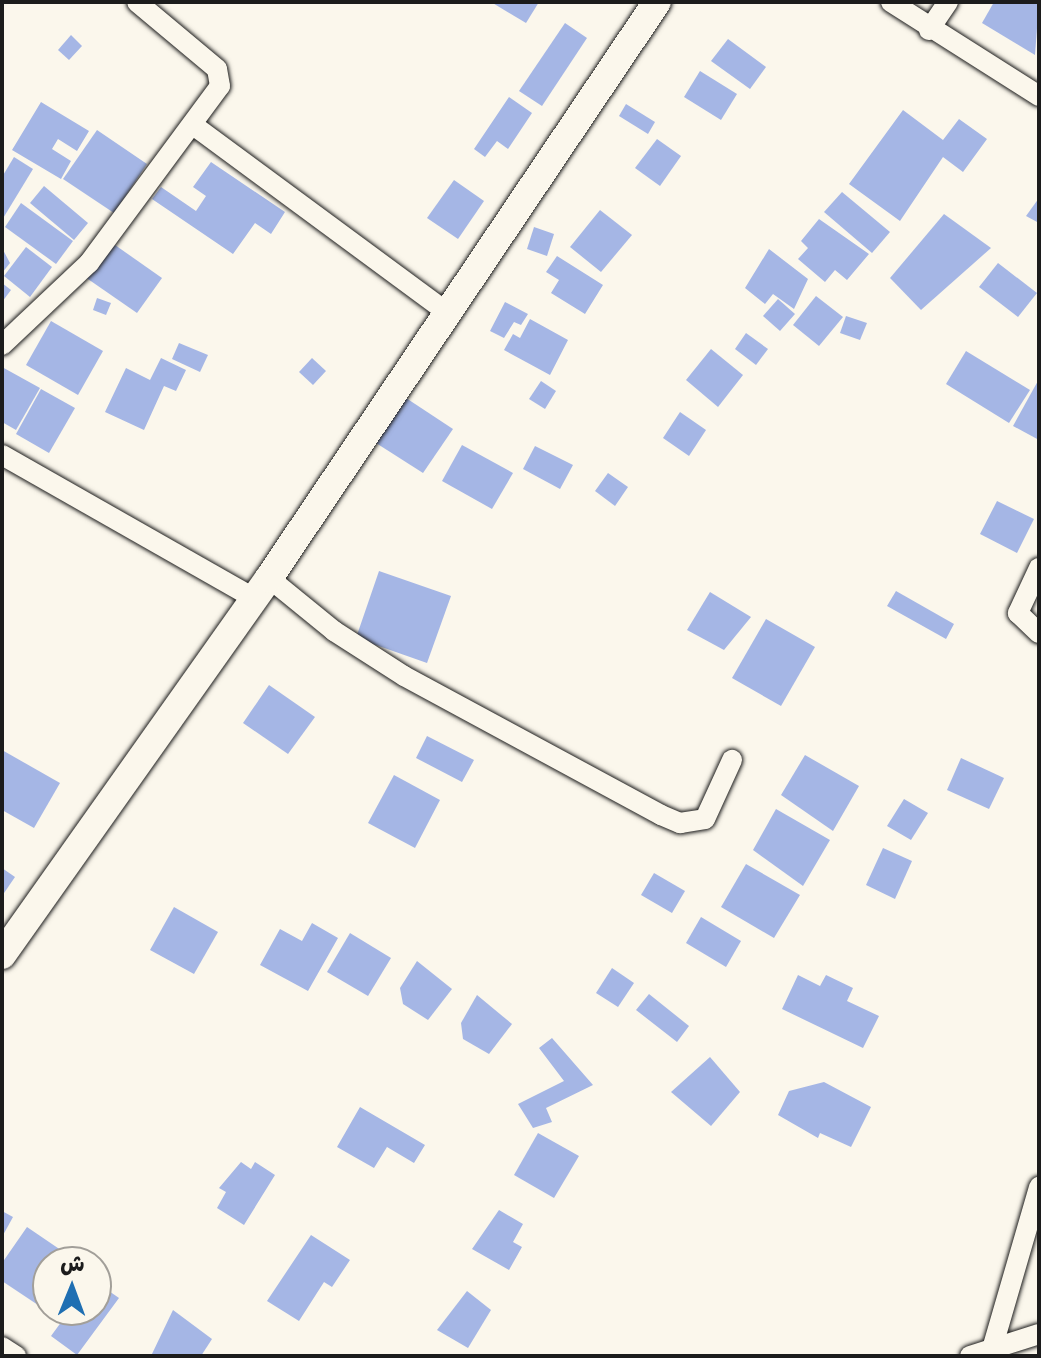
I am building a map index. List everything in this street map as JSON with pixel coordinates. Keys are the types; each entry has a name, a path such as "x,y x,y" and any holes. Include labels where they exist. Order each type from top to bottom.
{"street":[{"path":"2,345 89,263 220,86 221,74 137,2"},
{"path":"2,955 260,587 657,2"},
{"path":"891,2 929,30 1039,96"},
{"path":"929,30 948,2"},
{"path":"193,125 445,311"},
{"path":"2,455 260,587 404,676 671,819 705,819 732,760"},
{"path":"1039,568 1018,613 1039,633"},
{"path":"992,1349 1039,1187"},
{"path":"970,1356 1039,1334"},
{"path":"2,1347 16,1356"}],"building":[{"path":"491,2 539,2 526,23"},
{"path":"994,2 1039,2 1035,55 982,23"},
{"path":"565,23 587,38 542,106 519,91"},
{"path":"71,35 82,46 69,60 58,50"},
{"path":"728,39 766,67 750,89 711,61"},
{"path":"700,71 737,94 721,120 684,97"},
{"path":"509,97 532,113 508,149 497,141 485,157 474,149"},
{"path":"41,102 89,131 77,151 58,139 52,149 71,161 61,179 12,150"},
{"path":"626,104 655,122 648,134 619,116"},
{"path":"903,110 943,140 959,119 987,139 963,172 943,157 900,221 849,184"},
{"path":"97,130 147,164 114,213 63,179"},
{"path":"657,139 681,156 660,186 635,168"},
{"path":"14,157 33,169 2,220 2,177"},
{"path":"211,162 285,212 271,234 255,223 233,254 152,199 161,187 196,211 206,196 193,187"},
{"path":"454,180 484,201 458,239 427,218"},
{"path":"44,186 88,223 74,240 30,203"},
{"path":"842,192 890,232 872,253 824,212"},
{"path":"1039,198 1039,223 1026,216"},
{"path":"21,203 73,241 56,264 5,227"},
{"path":"600,210 632,235 601,272 570,247"},
{"path":"944,214 991,248 921,310 890,278"},
{"path":"819,219 869,254 847,280 835,270 825,282 798,259 808,248 801,241"},
{"path":"534,227 554,234 547,256 527,249"},
{"path":"115,245 162,278 137,313 85,277"},
{"path":"26,247 52,267 30,297 4,276"},
{"path":"2,248 10,263 2,273"},
{"path":"769,249 808,279 794,309 773,294 765,304 745,288"},
{"path":"557,256 603,285 585,314 551,293 559,280 546,272"},
{"path":"998,263 1037,293 1018,317 979,287"},
{"path":"2,283 11,290 2,302"},
{"path":"816,296 843,317 819,346 793,325"},
{"path":"97,298 111,303 106,315 93,310"},
{"path":"778,299 795,314 780,331 763,316"},
{"path":"505,302 528,314 521,325 514,322 504,338 490,331"},
{"path":"846,316 867,323 860,340 840,333"},
{"path":"530,319 568,340 550,375 504,350 513,334 520,338"},
{"path":"51,321 103,351 78,395 26,365"},
{"path":"746,333 768,349 756,365 735,349"},
{"path":"179,343 208,355 200,372 172,359"},
{"path":"711,349 743,375 718,407 686,380"},
{"path":"966,351 1030,390 1009,423 946,384"},
{"path":"161,358 186,370 176,391 164,386 144,430 105,412 126,368 150,380"},
{"path":"312,358 326,371 313,385 299,372"},
{"path":"2,367 40,388 16,430 2,422"},
{"path":"1039,379 1039,440 1013,426"},
{"path":"541,381 556,391 545,409 529,399"},
{"path":"41,389 75,408 49,453 16,434"},
{"path":"406,398 453,429 423,473 376,443"},
{"path":"680,412 706,430 689,456 663,438"},
{"path":"462,445 513,473 492,509 442,481"},
{"path":"535,446 573,465 560,489 523,469"},
{"path":"608,473 628,487 615,506 595,491"},
{"path":"997,501 1034,519 1017,553 980,534"},
{"path":"379,571 451,596 427,663 356,638"},
{"path":"896,591 954,624 946,639 887,606"},
{"path":"710,592 751,617 724,650 687,630"},
{"path":"766,619 815,647 781,706 732,678"},
{"path":"269,685 315,717 288,754 243,723"},
{"path":"427,736 474,760 462,782 416,758"},
{"path":"2,750 60,783 34,828 2,810"},
{"path":"805,755 859,786 833,831 781,795"},
{"path":"961,758 1004,778 989,809 947,790"},
{"path":"394,775 440,800 415,848 368,823"},
{"path":"904,799 928,813 911,840 887,826"},
{"path":"776,809 830,840 803,886 753,850"},
{"path":"883,848 912,861 895,899 866,885"},
{"path":"746,864 800,895 774,938 721,907"},
{"path":"2,868 15,877 2,896"},
{"path":"654,873 685,891 672,913 641,895"},
{"path":"174,907 218,932 194,974 150,950"},
{"path":"701,917 741,941 726,967 686,943"},
{"path":"312,923 338,938 308,991 260,965 280,929 302,941"},
{"path":"350,933 391,958 368,996 327,972"},
{"path":"417,961 452,989 428,1020 403,1004 400,988"},
{"path":"612,968 634,983 618,1007 596,993"},
{"path":"798,975 820,986 826,975 853,988 847,1001 879,1016 863,1048 782,1009"},
{"path":"649,994 689,1026 677,1042 636,1010"},
{"path":"477,995 512,1024 489,1054 463,1039 461,1023"},
{"path":"552,1038 593,1085 546,1108 552,1122 533,1128 518,1104 564,1081 539,1048"},
{"path":"710,1057 740,1092 711,1126 671,1092"},
{"path":"824,1082 871,1107 851,1147 820,1133 818,1138 778,1115 789,1091"},
{"path":"360,1107 425,1145 414,1163 387,1147 374,1168 337,1147"},
{"path":"538,1133 579,1156 554,1198 514,1175"},
{"path":"241,1162 251,1169 255,1162 275,1175 244,1225 217,1208 226,1192 219,1188"},
{"path":"499,1210 523,1224 513,1242 522,1247 509,1270 472,1249"},
{"path":"2,1211 13,1217 2,1237"},
{"path":"27,1227 55,1246 32,1246 32,1301 2,1281 2,1263"},
{"path":"311,1235 350,1260 332,1287 324,1282 299,1321 267,1301"},
{"path":"467,1291 491,1310 468,1348 437,1330"},
{"path":"112,1293 119,1298 112,1308"},
{"path":"173,1310 212,1339 201,1356 151,1356"},
{"path":"58,1326 98,1326 77,1355 51,1336"}]}
